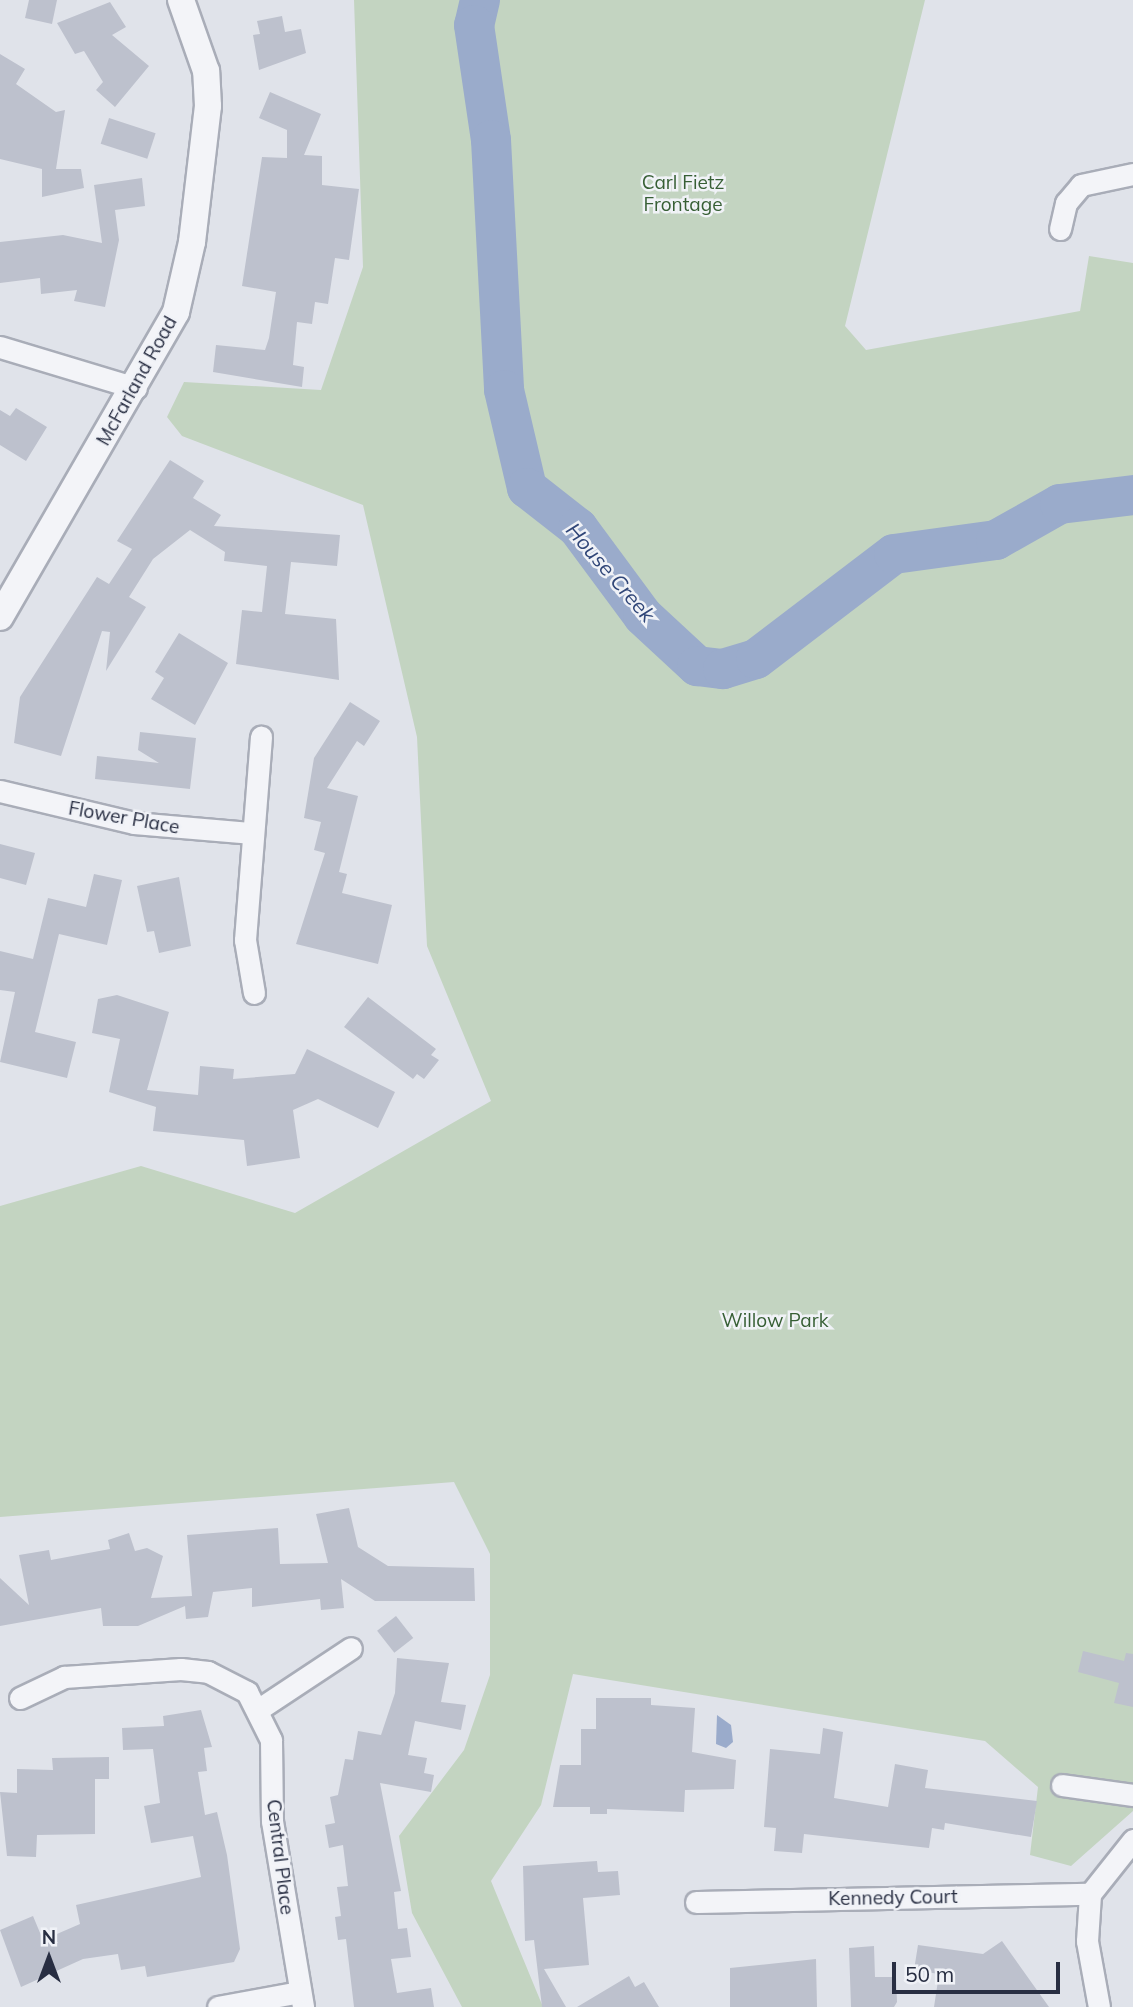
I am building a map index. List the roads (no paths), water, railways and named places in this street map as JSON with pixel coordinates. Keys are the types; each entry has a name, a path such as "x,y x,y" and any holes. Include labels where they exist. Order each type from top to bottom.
{"street":[{"name":"McFarland Road","path":"0,617 136,388 176,312 206,144 206,71 181,0"},
{"path":"1060,229 1066,203 1081,185 1133,174"},
{"path":"0,347 136,388"},
{"path":"254,993 244,940 250,833 261,737"},
{"name":"Flower Place","path":"0,791 134,823 250,833"},
{"path":"259,1709 351,1648"},
{"name":"Central Place","path":"20,1698 64,1677 181,1669 230,1682 259,1709 271,1740 272,1821 301,1999"},
{"path":"1062,1786 1133,1795"},
{"path":"1098,2007 1087,1941 1090,1894 1133,1840"},
{"name":"Kennedy Court","path":"696,1902 1090,1894"},
{"path":"218,2007 301,1999"}],"water":[{"path":"717,1715 731,1725 733,1742 726,1748 716,1744"}],"waterway":[{"name":"House Creek","path":"480,0 474,25 491,140 504,390 527,488 578,528 643,616 697,666 723,669 756,659 894,554 996,540 1060,504 1133,495"}],"park label":[{"name":"Carl Fietz Frontage","path":"683,194"},
{"name":"Willow Park","path":"775,1321"}]}
